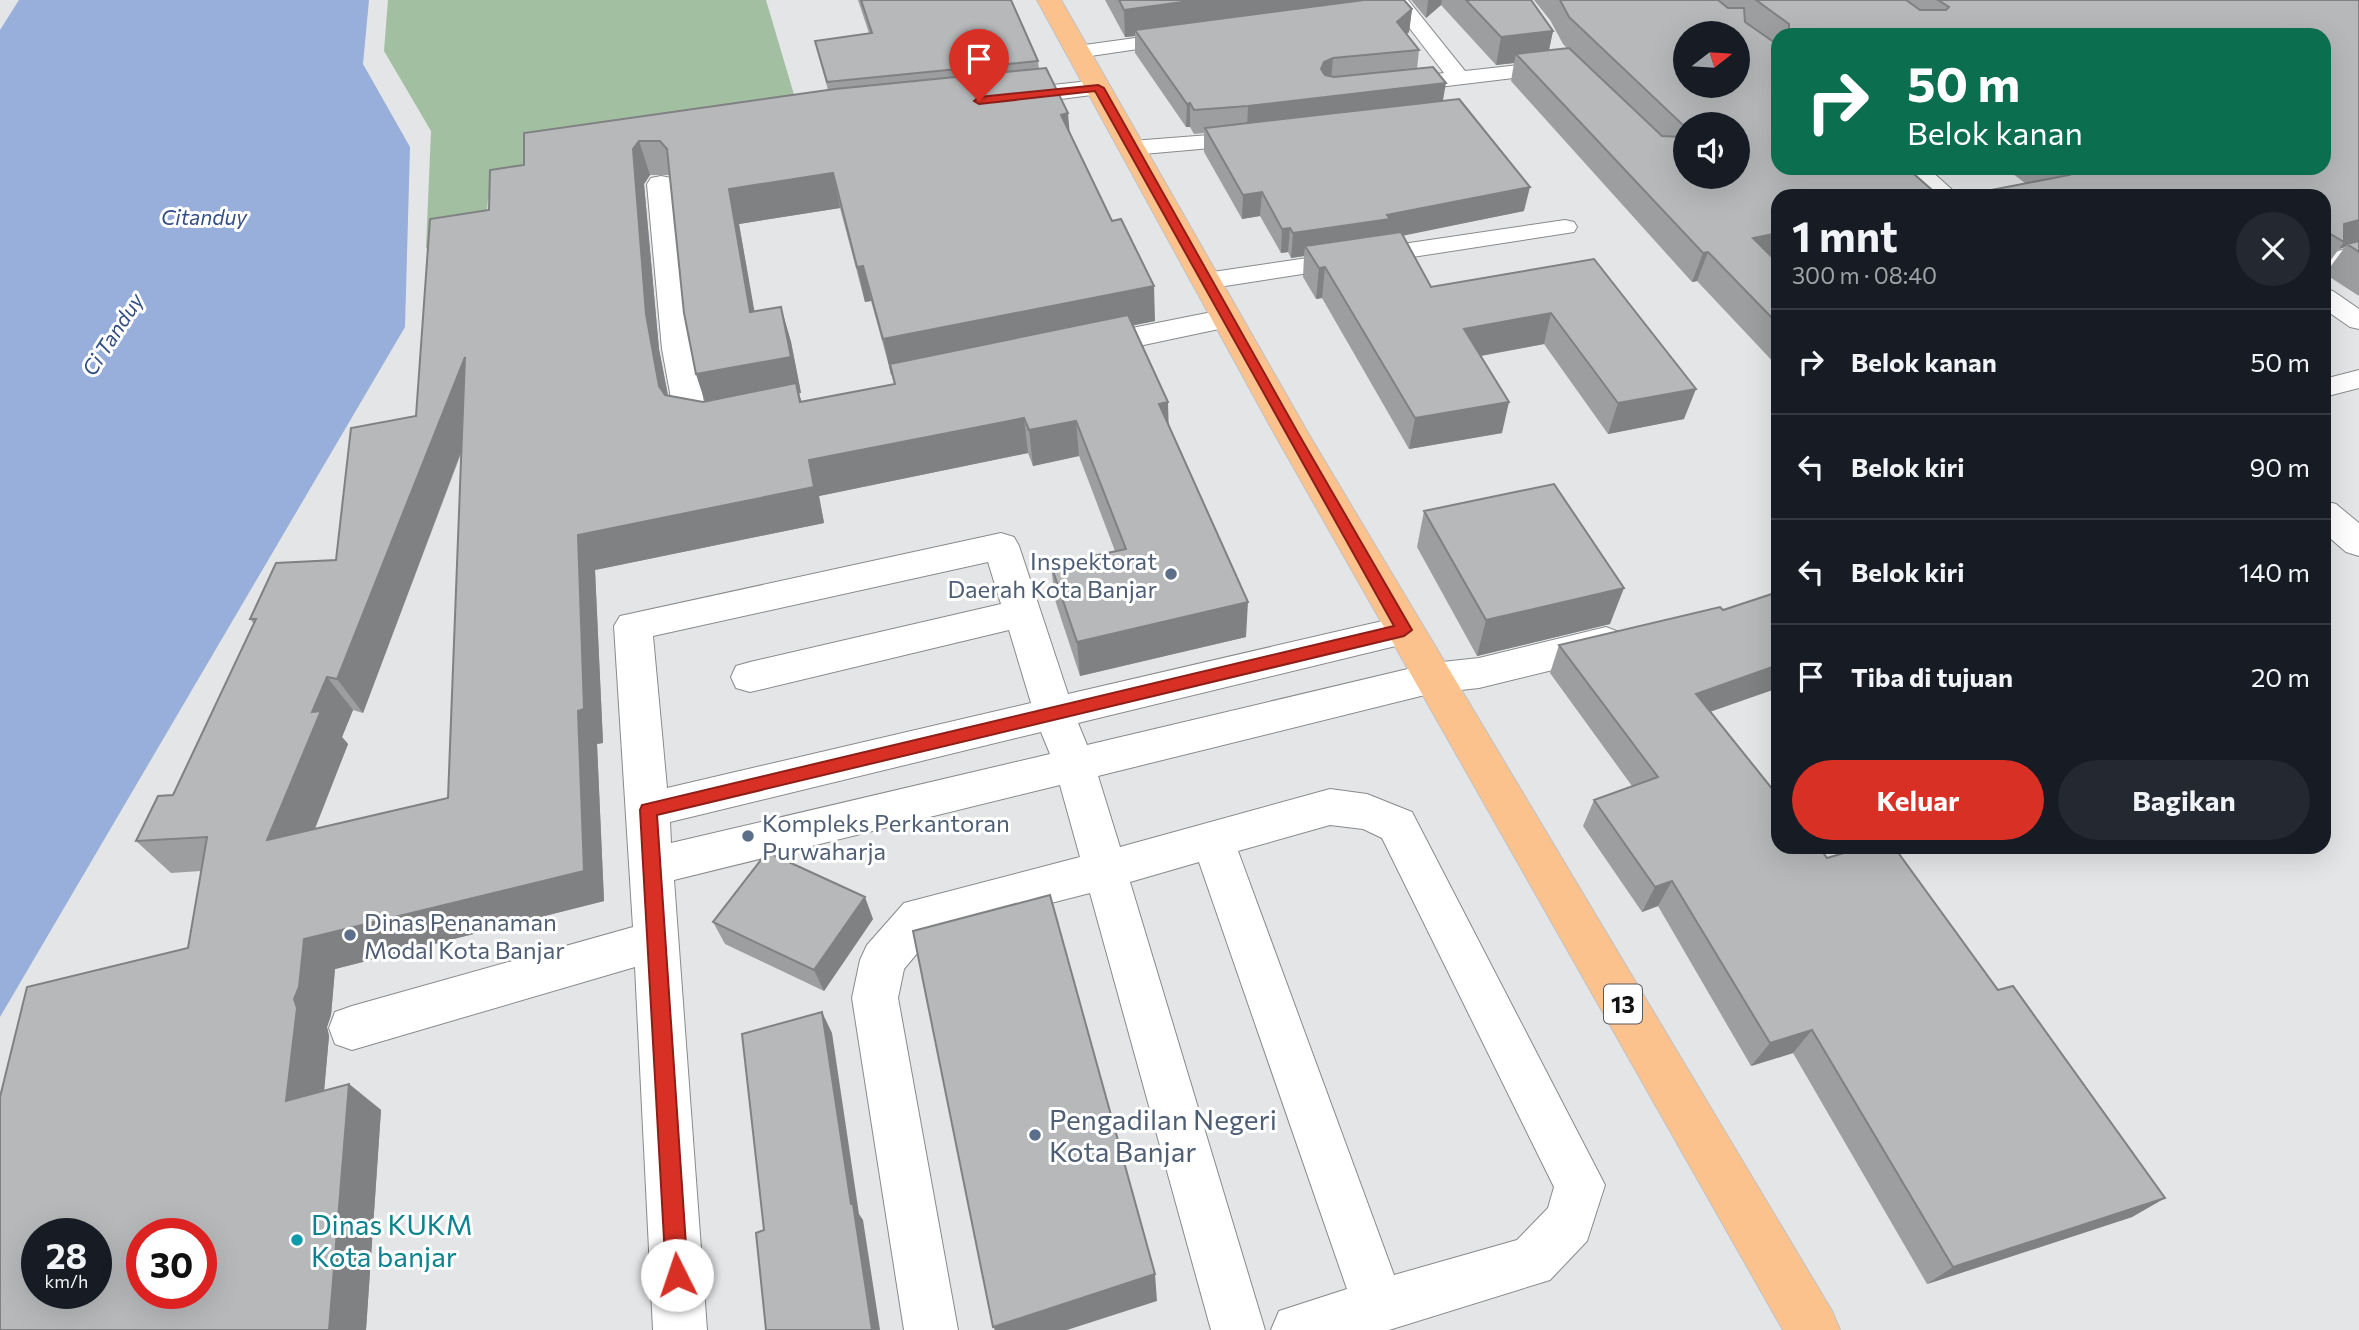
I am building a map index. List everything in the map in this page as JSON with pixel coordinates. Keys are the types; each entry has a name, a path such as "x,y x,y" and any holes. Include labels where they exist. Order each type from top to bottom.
{"highway":[{"name":"13","path":"1049,0 1404,630 1812,1330"}],"street":[{"path":"981,100 1098,88"},
{"path":"1920,175 1936,189"},
{"path":"660,184 678,349 691,420 715,424 746,418"},
{"path":"1052,354 1227,318"},
{"path":"2331,519 2359,543"},
{"path":"680,1330 648,810 633,626 1001,546 1054,713 1075,767 1237,1330"},
{"path":"750,677 1022,613"},
{"path":"648,810 1404,630"},
{"path":"651,867 1075,767 1433,678 1479,673 1637,635"},
{"path":"931,1330 875,998 883,960 920,917 1105,870 1330,807 1367,812 1397,825 1580,1185 1569,1223 1532,1262 1298,1330"},
{"path":"1213,840 1379,1306"},
{"path":"352,1028 656,942"}],"lane":[{"path":"1378,12 1402,4 1459,78"},
{"path":"1077,52 1204,35"},
{"path":"1370,87 1572,70 1552,49"},
{"path":"1132,148 1272,136"},
{"path":"1206,281 1565,227"},
{"path":"2331,261 2359,253"},
{"path":"2331,302 2359,321"},
{"path":"2331,386 2359,379"}],"green space":[{"path":"388,0 766,0 795,98 582,132 528,194 488,199 485,237 426,248 431,131 384,51"}],"water":[{"name":"Citanduy","path":"19,0 369,0 363,64 410,147 405,327 0,1017 0,30"}],"building":[{"path":"861,0 1011,0 1038,61 827,82 815,41 872,33"},
{"path":"1119,0 1197,0 1124,10"},
{"path":"1364,0 1404,0 1412,9 1397,22 1419,50 1333,58 1324,62 1321,69 1325,75 1334,77 1433,67 1446,83 1194,110 1135,30"},
{"path":"1466,0 1531,0 1553,31 1501,37"},
{"path":"1560,0 1718,0 1728,8 1744,8 1745,21 1673,21 1673,98 1750,98 1750,25 1771,40 1771,175 1915,175 1931,189 1771,189 1771,234 1753,238 1771,256 1771,317 1708,252 1703,253 1516,54 1569,48 1662,136 1673,137 1673,189 1750,189 1750,112 1673,112 1673,116 1569,17"},
{"path":"1756,0 1906,0 1920,10 1946,10 1949,7 1938,0 2359,0 2359,220 2344,224 2344,242 2331,234 2331,189 1996,189 2069,175 2331,175 2331,28 1789,28 1789,24"},
{"path":"1046,68 1068,113 1061,115 1112,221 1121,219 1154,286 883,339 863,266 857,267 833,173 729,189 750,312 781,307 791,357 696,374 684,313 667,149 660,141 639,141 633,149 646,314 659,386 665,395 703,402 796,383 800,402 895,384 890,364 1128,315 1168,402 1159,404 1248,602 1077,642 1051,565 1126,549 1076,421 1029,430 1024,418 809,460 814,487 578,535 584,709 578,711 584,871 304,939 299,987 294,999 297,1008 286,1101 349,1084 329,1330 0,1330 0,1097 27,987 188,948 207,837 136,841 158,796 173,795 256,619 250,619 276,563 336,560 351,428 416,416 430,219 489,210 490,170 524,165 524,133 835,89","holes":["465,357 448,798 267,840 321,711 312,712 327,677 337,679"]},
{"path":"1459,99 1530,187 1387,215 1390,219 1293,233 1290,228 1282,229 1262,192 1243,195 1205,128"},
{"path":"1401,232 1431,287 1594,259 1696,389 1618,403 1551,313 1464,329 1509,402 1415,418 1325,267 1319,268 1305,246"},
{"path":"2359,241 2359,252 2347,244"},
{"path":"1554,484 1624,588 1486,620 1424,511"},
{"path":"1771,594 1771,667 1696,694 1771,787 1771,854 1824,854 1827,858 1840,854 1899,854 1998,990 2013,986 2165,1198 1953,1267 1812,1030 1770,1043 1672,881 1655,887 1594,800 1658,777 1559,645 1720,607 1723,610"},
{"path":"767,852 865,897 814,970 713,922"},
{"name":"Pengadilan Negeri Kota Banjar","path":"1050,895 1155,1274 993,1327 913,931"},
{"path":"822,1012 872,1330 766,1330 756,1233 764,1230 742,1034"}],"place":[{"name":"Inspektorat Daerah Kota Banjar","path":"1171,574"},
{"name":"Kompleks Perkantoran Purwaharja","path":"748,836"},
{"name":"Dinas Penanaman Modal Kota Banjar","path":"350,935"},
{"name":"Pengadilan Negeri Kota Banjar","path":"1035,1135"},
{"name":"Dinas KUKM Kota banjar","path":"297,1240"}],"route":[{"path":"677,1275 648,810 1404,630 1098,88 979,101"}],"water label":[{"name":"Ci Tanduy","path":"112,334"}]}
